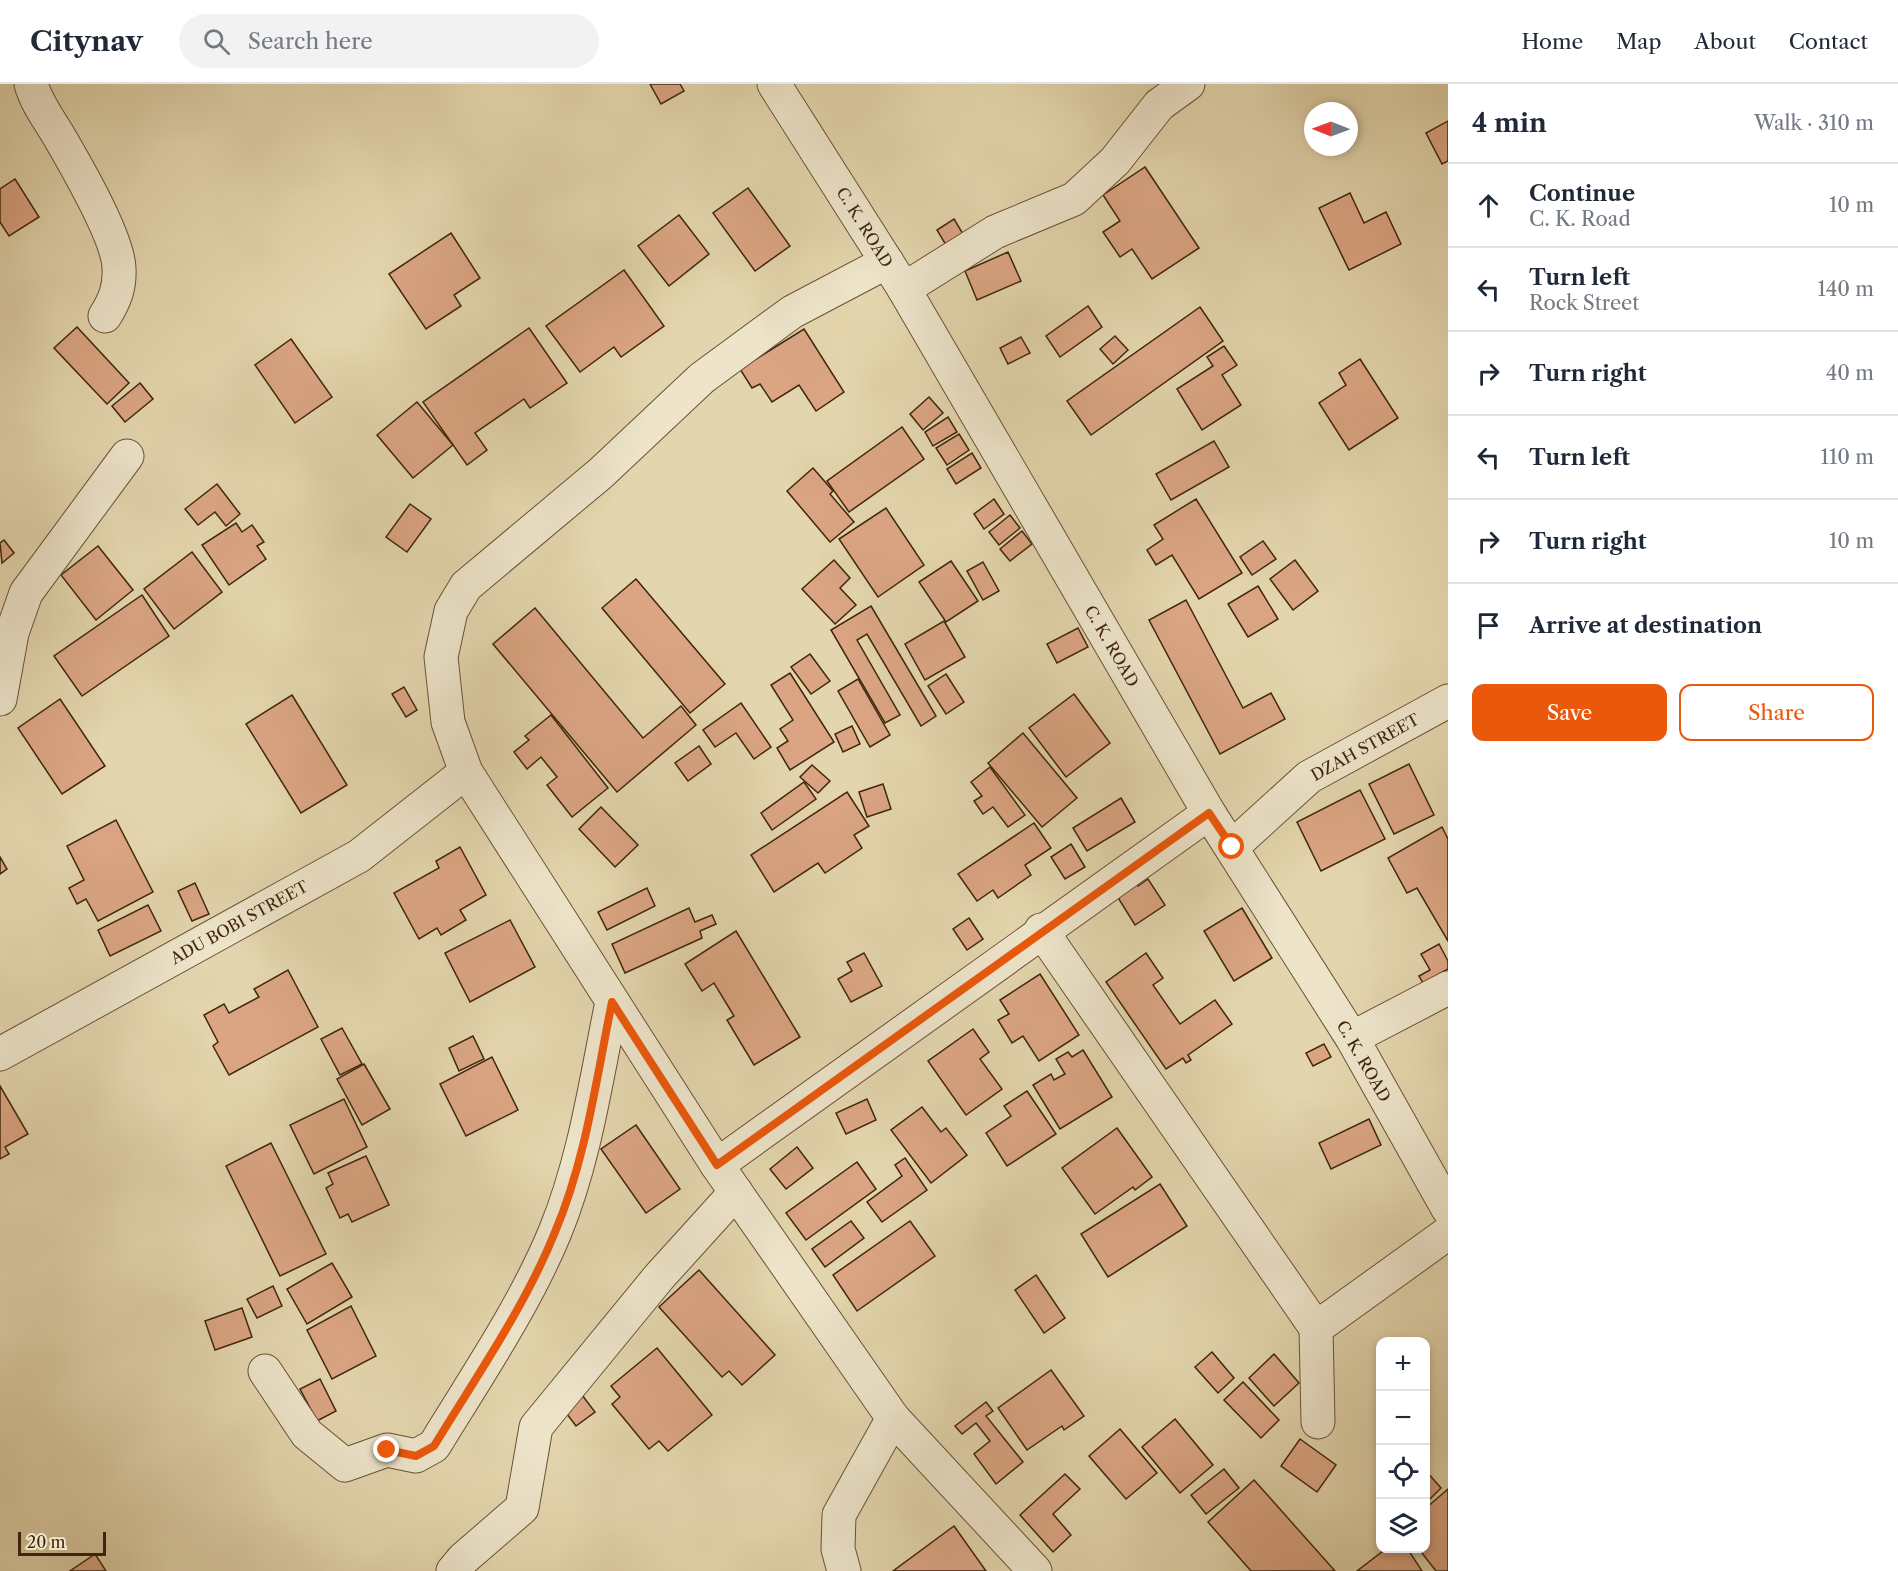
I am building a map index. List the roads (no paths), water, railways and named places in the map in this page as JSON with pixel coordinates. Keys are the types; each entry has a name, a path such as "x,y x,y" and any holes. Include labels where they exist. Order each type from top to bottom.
{"street":[{"path":"32,84 37,99 80,172 119,265 116,299 105,316"},
{"name":"C. K. ROAD","path":"774,84 904,289 1209,813 1352,1038 1444,1195"},
{"path":"904,289 995,232 1074,199 1115,162 1159,105 1188,84"},
{"path":"887,262 792,312 702,378 601,473 465,586 451,611 441,657 448,722 466,772 717,1165 893,1418 1035,1571"},
{"path":"0,699 12,633 26,593 127,456"},
{"name":"DZAH STREET","path":"1232,847 1309,777 1448,701"},
{"name":"ADU BOBI STREET","path":"0,1054 359,856 466,772"},
{"path":"717,1165 1041,930 1209,813"},
{"path":"1041,930 1316,1328 1318,1422"},
{"path":"1352,1038 1448,988"},
{"path":"265,1371 307,1434 345,1466 387,1450 416,1456 434,1446 521,1300 555,1233 584,1146 612,1002"},
{"path":"453,1571 463,1559 522,1508 536,1427 659,1277 736,1192"},
{"path":"1316,1328 1448,1233"},
{"path":"844,1571 838,1549 839,1515 893,1418"}]}
